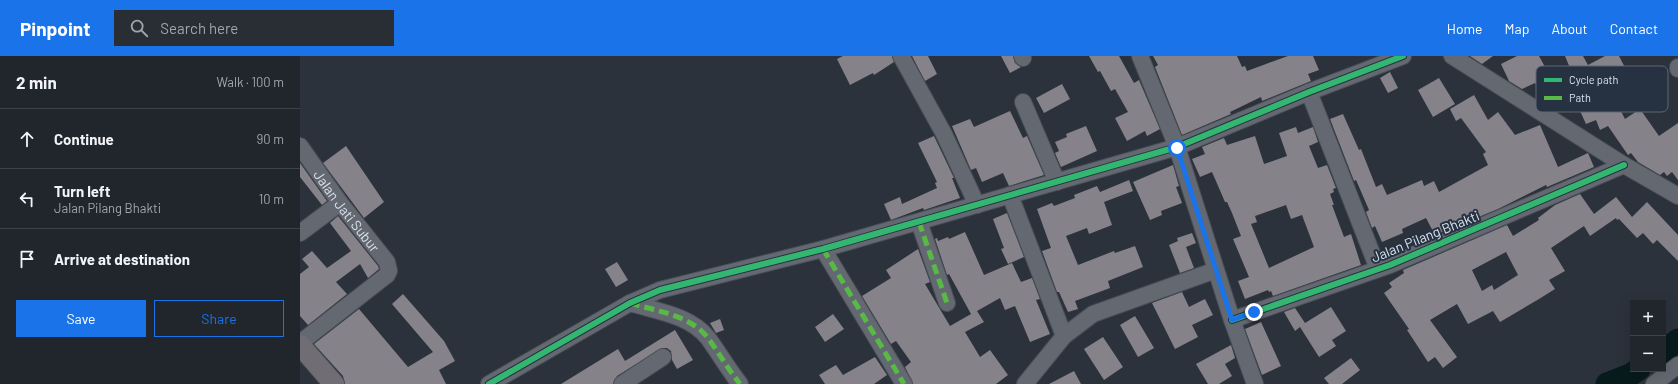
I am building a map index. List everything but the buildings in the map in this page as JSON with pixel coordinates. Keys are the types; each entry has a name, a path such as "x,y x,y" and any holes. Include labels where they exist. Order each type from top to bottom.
{"main road":[{"path":"300,344 334,384"}],"street":[{"path":"901,56 944,134 977,205"},
{"path":"1140,56 1177,148 1232,320 1255,384"},
{"path":"489,384 630,303 660,290 823,249 1177,148 1309,92 1403,56"},
{"path":"1452,56 1536,109"},
{"path":"1309,92 1378,269"},
{"path":"1023,102 1056,182"},
{"path":"1540,112 1624,165 1678,196"},
{"name":"Jalan Jati Subur","path":"300,146 340,203 387,262 389,271 387,275 300,344"},
{"name":"Jalan Pilang Bhakti","path":"1232,320 1378,269 1624,165"},
{"path":"1010,196 1064,336"},
{"path":"300,233 340,203"},
{"path":"919,222 947,303"},
{"path":"823,249 904,384"},
{"path":"1025,384 1064,336 1093,314 1216,270"},
{"path":"630,303 674,316 694,325 707,337 740,384"},
{"path":"622,384 663,357"},
{"path":"1654,384 1678,365"}],"waterway":[{"path":"1666,350 1678,340"},
{"path":"1607,384 1634,372"}],"marked path":[{"path":"919,222 947,303"},
{"path":"823,249 904,384"},
{"path":"630,303 672,315 701,330 740,384"}],"cycle path":[{"path":"489,384 630,303 660,290 823,249 1177,147 1309,92 1403,56"},
{"path":"1232,320 1390,265 1624,165"}],"route":[{"path":"1177,148 1232,320 1254,312"}]}
